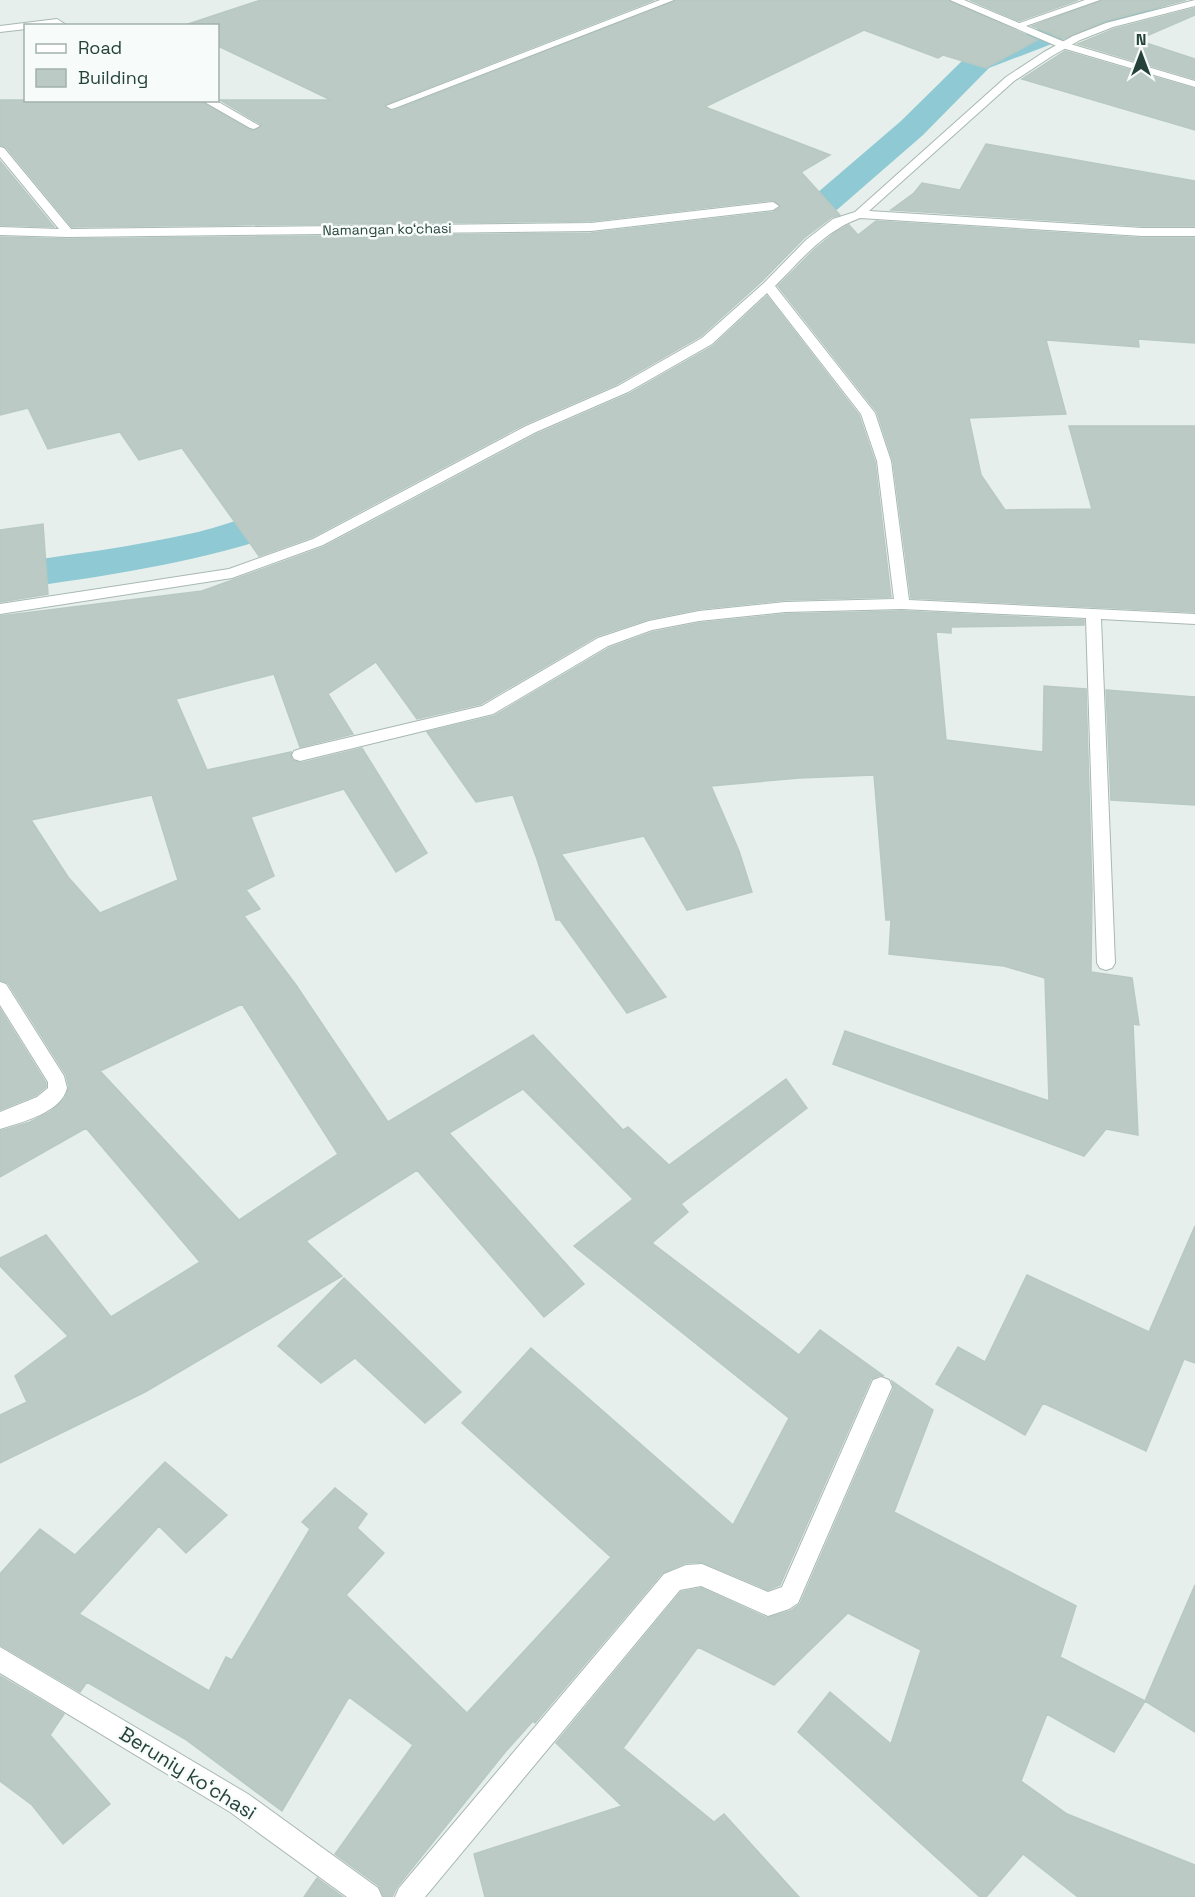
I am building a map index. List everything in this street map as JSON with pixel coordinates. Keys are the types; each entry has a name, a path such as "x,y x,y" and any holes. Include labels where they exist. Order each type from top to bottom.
{"street":[{"path":"392,106 669,0"},
{"path":"955,0 1063,45 1195,84"},
{"path":"1016,26 1095,0"},
{"path":"0,609 232,573 318,542 531,429 623,389 707,341 768,286 810,243 837,222 859,214 1010,79 1063,45 1130,18 1195,3"},
{"path":"44,24 57,22 60,24"},
{"path":"0,29 24,26"},
{"path":"210,102 254,126"},
{"path":"0,150 68,233"},
{"name":"Namangan koʻchasi","path":"0,231 68,233 591,227 773,207"},
{"path":"859,214 1142,232 1195,232"},
{"path":"768,286 868,413 884,461 902,604"},
{"path":"300,755 487,710 603,642 649,626 699,616 785,607 902,604 1195,620"},
{"path":"1093,613 1106,963"},
{"path":"0,989 57,1081 59,1089 55,1095 44,1101 0,1121"},
{"path":"408,1897 672,1582 686,1576 702,1575 768,1604 781,1601 790,1594 881,1387"},
{"name":"Beruniy koʻchasi","path":"0,1659 239,1803 369,1897"}],"building":[{"path":"261,0 654,0 384,105 392,111 676,0 948,0 1037,40 986,68 943,55 938,58 864,30 705,107 830,155 801,172 840,215 832,217 804,238 762,281 701,336 617,384 525,424 312,537 259,556 182,448 139,460 120,432 48,449 28,408 0,415 0,237 68,239 591,233 773,212 781,207 773,200 591,221 72,227 6,147 0,145 0,100 202,102 253,131 262,125 220,100 331,100 219,46 219,24 188,24"},
{"path":"970,0 1078,0 1019,21"},
{"path":"1102,0 1186,0 1105,21 1063,39 1051,34 1055,30 1049,33 1032,26"},
{"path":"1195,8 1195,15 1137,40 1195,59 1195,79 1078,44 1114,29"},
{"path":"1065,51 1195,89 1195,130 1022,79"},
{"path":"986,144 1195,181 1195,226 1142,226 891,210 914,193 922,183 960,190"},
{"path":"0,161 54,227 0,225"},
{"path":"876,221 1142,238 1195,238 1195,343 1138,339 1139,347 1046,340 1066,414 969,418 981,475 1005,510 1092,509 1069,426 1195,426 1195,612 911,598 893,461 877,412 778,286 815,249 836,232 849,225 858,235"},
{"path":"767,296 859,415 875,462 891,597 785,600 699,609 649,619 597,636 481,704 417,719 376,662 328,694 353,734 300,747 274,674 176,699 207,770 291,752 292,760 301,763 362,748 427,853 396,872 344,789 251,817 274,876 246,890 260,909 244,916 296,985 388,1122 533,1035 623,1130 628,1127 669,1165 786,1079 807,1108 681,1204 688,1212 652,1243 799,1355 820,1330 884,1376 880,1375 871,1379 780,1585 768,1590 702,1562 685,1563 662,1573 535,1723 533,1721 506,1751 397,1887 392,1897 384,1897 379,1886 335,1854 413,1745 349,1697 282,1811 185,1739 87,1682 80,1692 0,1645 0,1574 40,1529 75,1555 165,1462 227,1515 186,1553 159,1526 79,1614 209,1691 226,1657 232,1660 310,1529 302,1522 335,1488 367,1514 357,1528 384,1553 346,1595 467,1713 611,1557 462,1423 531,1348 733,1525 789,1418 574,1246 633,1199 523,1089 449,1133 584,1284 544,1317 417,1170 306,1241 342,1276 145,1392 0,1463 0,1415 27,1402 15,1376 68,1336 0,1266 0,1258 46,1235 111,1317 200,1262 86,1128 0,1177 0,1131 30,1122 50,1112 65,1098 69,1087 66,1075 8,983 0,980 0,616 202,591 324,547 537,434 629,394 713,346","holes":["152,795 178,880 100,913 68,877 31,820","242,1004 338,1154 239,1220 100,1071"]},
{"path":"43,524 48,594 0,602 0,530"},
{"path":"902,611 1084,620 1084,625 951,627 951,633 936,632 946,740 1043,752 1044,686 1086,689 1092,890 1091,972 1132,978 1139,1025 1133,1024 1138,1135 1106,1129 1084,1156 833,1064 845,1031 1049,1101 1045,978 1004,966 889,954 891,920 886,920 874,775 799,778 711,786 739,851 752,892 687,910 644,836 561,854 666,997 627,1013 560,920 556,920 537,859 513,795 476,802 427,732 494,716 609,648 653,632 699,623 785,614"},
{"path":"1106,690 1195,697 1195,805 1111,800"},
{"path":"0,1009 46,1083 46,1087 36,1095 0,1110"},
{"path":"1195,1226 1195,1363 1184,1359 1146,1451 1043,1403 1025,1435 936,1384 958,1347 985,1362 1027,1275 1149,1332"},
{"path":"344,1278 461,1392 425,1423 355,1358 321,1383 278,1346"},
{"path":"892,1381 933,1410 894,1512 1076,1606 1060,1657 1145,1701 1114,1752 1047,1714 1021,1781 1067,1814 1195,1865 1195,1897 1078,1897 1023,1854 986,1897 980,1897 798,1732 830,1692 891,1744 921,1650 848,1613 774,1685 698,1647 623,1748 714,1822 724,1814 799,1897 485,1897 474,1854 622,1806 556,1743 681,1592 701,1588 767,1618 790,1611 800,1604 894,1388"},
{"path":"1195,1585 1195,1732 1145,1701"},
{"path":"0,1676 64,1714 50,1735 110,1804 63,1844 32,1805 0,1781"},
{"path":"317,1878 343,1897 304,1897"}],"waterway":[{"path":"773,248 912,128 978,62 1078,24 1156,0"},
{"path":"0,578 198,545 275,523 311,508"}]}
